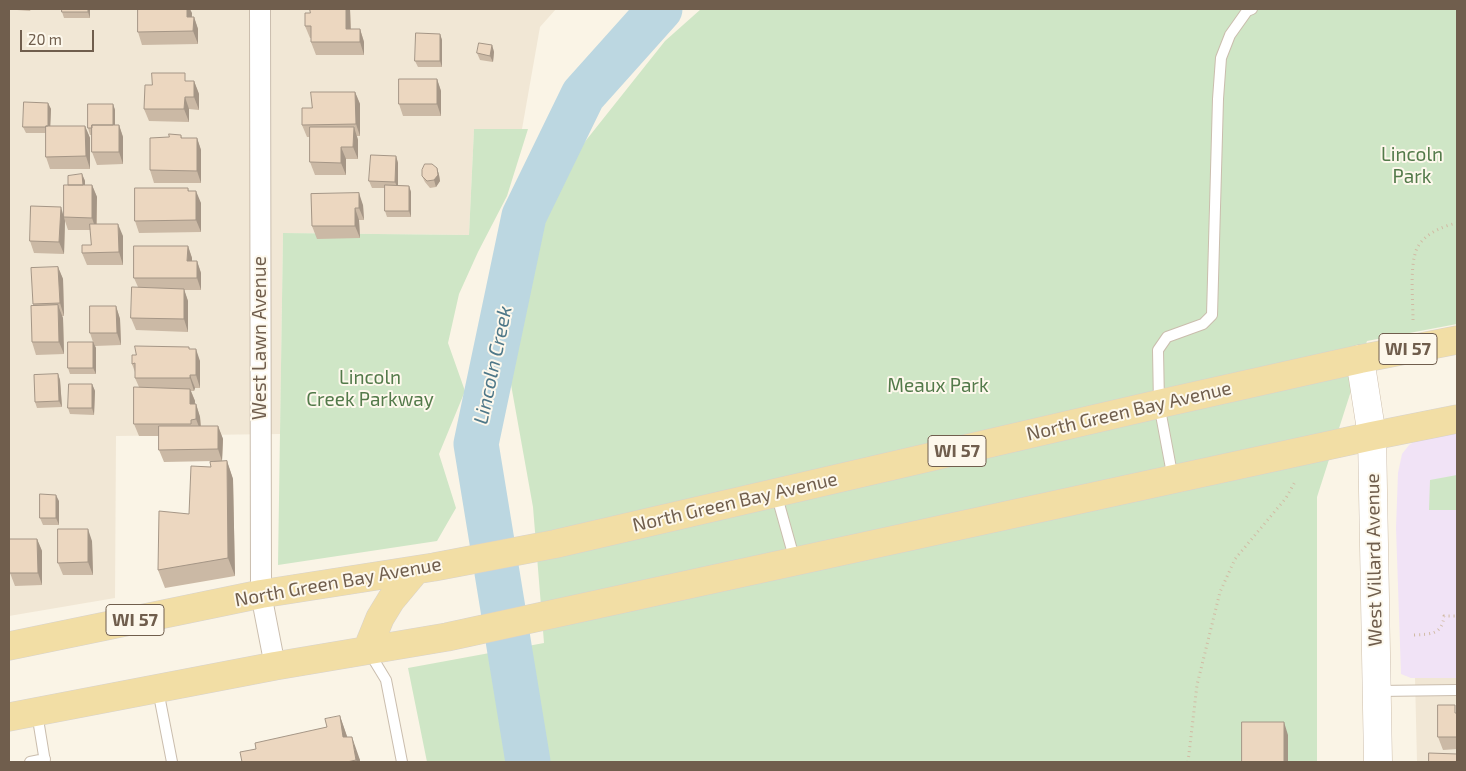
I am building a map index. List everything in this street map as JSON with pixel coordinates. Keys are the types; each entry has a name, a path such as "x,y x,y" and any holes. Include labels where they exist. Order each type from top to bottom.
{"main road":[{"name":"North Green Bay Avenue","path":"9,646 261,594 425,568 555,544 1159,404 1360,359 1457,340"},
{"path":"9,717 275,666 447,637 1457,419"},
{"path":"367,650 380,618 391,600 425,568"}],"street":[{"name":"West Lawn Avenue","path":"260,9 261,594 275,666"},
{"name":"West Villard Avenue","path":"1360,359 1372,436 1378,762"}],"lane":[{"path":"1173,480 1159,404 1158,350 1167,337 1203,324 1212,315 1218,99 1221,58 1230,35 1247,11 1252,9"},
{"path":"776,493 795,562"},
{"path":"367,650 386,680 402,762"},
{"path":"158,688 172,762"},
{"path":"1377,691 1457,690"},
{"path":"30,762 45,761 36,712"}],"path":[{"path":"1413,320 1415,252 1426,237 1444,226 1457,223"},
{"path":"1188,762 1197,685 1220,592 1235,559 1286,498 1299,475"},
{"path":"1414,635 1430,634 1438,631 1443,624 1444,616 1457,616"}],"shaded area":[{"path":"9,9 556,9 540,27 522,129 474,130 469,235 283,233 280,434 116,436 115,598 9,616"},
{"path":"1457,432 1457,678 1411,678 1401,674 1396,528 1398,473 1402,454 1409,445 1415,441"},
{"path":"1415,678 1457,678 1457,762 1417,762"}],"green space":[{"name":"Meaux Park","path":"701,9 1457,9 1457,324 1367,341 1317,497 1317,762 427,762 408,668 544,643 533,507 510,379 517,283 564,168 665,41"},
{"name":"Lincoln Creek Parkway","path":"474,129 528,129 507,196 459,294 448,343 465,391 439,454 456,508 437,541 278,565 283,233 469,235"},
{"path":"1457,475 1457,510 1429,510 1430,480"}],"building":[{"path":"62,9 88,9 88,12 62,12"},
{"path":"138,9 187,9 187,17 194,17 193,31 138,32"},
{"path":"310,9 346,9 346,29 360,29 360,42 311,42 311,26 305,26 305,13 310,13"},
{"path":"416,33 440,34 440,61 415,61"},
{"path":"479,43 492,45 490,56 477,53"},
{"path":"152,73 185,73 185,81 194,81 194,97 185,97 184,109 144,109 145,85 152,85"},
{"path":"399,79 437,79 437,104 399,104"},
{"path":"311,92 355,92 356,124 302,125 302,108 312,108"},
{"path":"24,102 48,103 48,126 23,127"},
{"path":"88,104 113,104 113,125 92,125 92,128 88,128"},
{"path":"92,125 119,125 119,152 92,152"},
{"path":"46,126 85,126 86,156 46,157"},
{"path":"310,127 354,127 353,147 341,147 341,163 310,162"},
{"path":"169,134 181,135 181,138 197,138 197,171 150,170 150,138 169,137"},
{"path":"371,155 396,156 395,182 369,181"},
{"path":"425,164 432,164 437,168 438,175 434,180 427,181 422,176"},
{"path":"82,174 83,185 68,185 68,176"},
{"path":"64,185 92,185 92,218 64,217"},
{"path":"385,185 409,186 409,211 385,211"},
{"path":"135,188 188,188 188,191 196,191 196,220 135,221"},
{"path":"359,193 359,208 355,208 355,226 312,226 311,194"},
{"path":"31,206 61,207 59,242 30,241"},
{"path":"90,224 118,224 119,252 82,253 82,245 91,245"},
{"path":"134,246 188,246 187,261 197,261 197,278 134,278"},
{"path":"58,267 60,303 33,304 31,268"},
{"path":"132,287 184,289 184,319 131,318"},
{"path":"58,305 59,342 32,342 31,306"},
{"path":"90,306 116,306 117,333 90,333"},
{"path":"68,342 93,342 93,368 68,368"},
{"path":"135,346 189,347 189,349 196,349 196,375 190,375 190,378 135,378 135,363 132,364 132,355 136,355"},
{"path":"58,374 59,401 35,402 34,375"},
{"path":"69,384 92,384 92,408 68,408"},
{"path":"134,387 190,389 190,404 196,404 196,419 191,420 191,424 134,424"},
{"path":"159,426 218,426 218,449 159,450"},
{"path":"227,461 228,558 158,570 159,511 189,514 191,466 211,467 210,462"},
{"path":"40,494 56,495 56,518 40,518"},
{"path":"58,529 88,529 88,562 58,563"},
{"path":"9,539 37,539 38,573 10,573"},
{"path":"1438,705 1455,705 1457,737 1438,737"},
{"path":"340,716 343,737 352,737 356,760 347,762 242,762 240,752 256,749 255,743 327,727 325,719"},
{"path":"1242,722 1284,722 1284,762 1242,762"},
{"path":"1429,753 1457,754 1457,762 1429,762"}],"waterway":[{"name":"Lincoln Creek","path":"528,762 476,444 524,216 583,95 660,9"}],"park label":[{"name":"Lincoln Park","path":"1412,166"}]}
